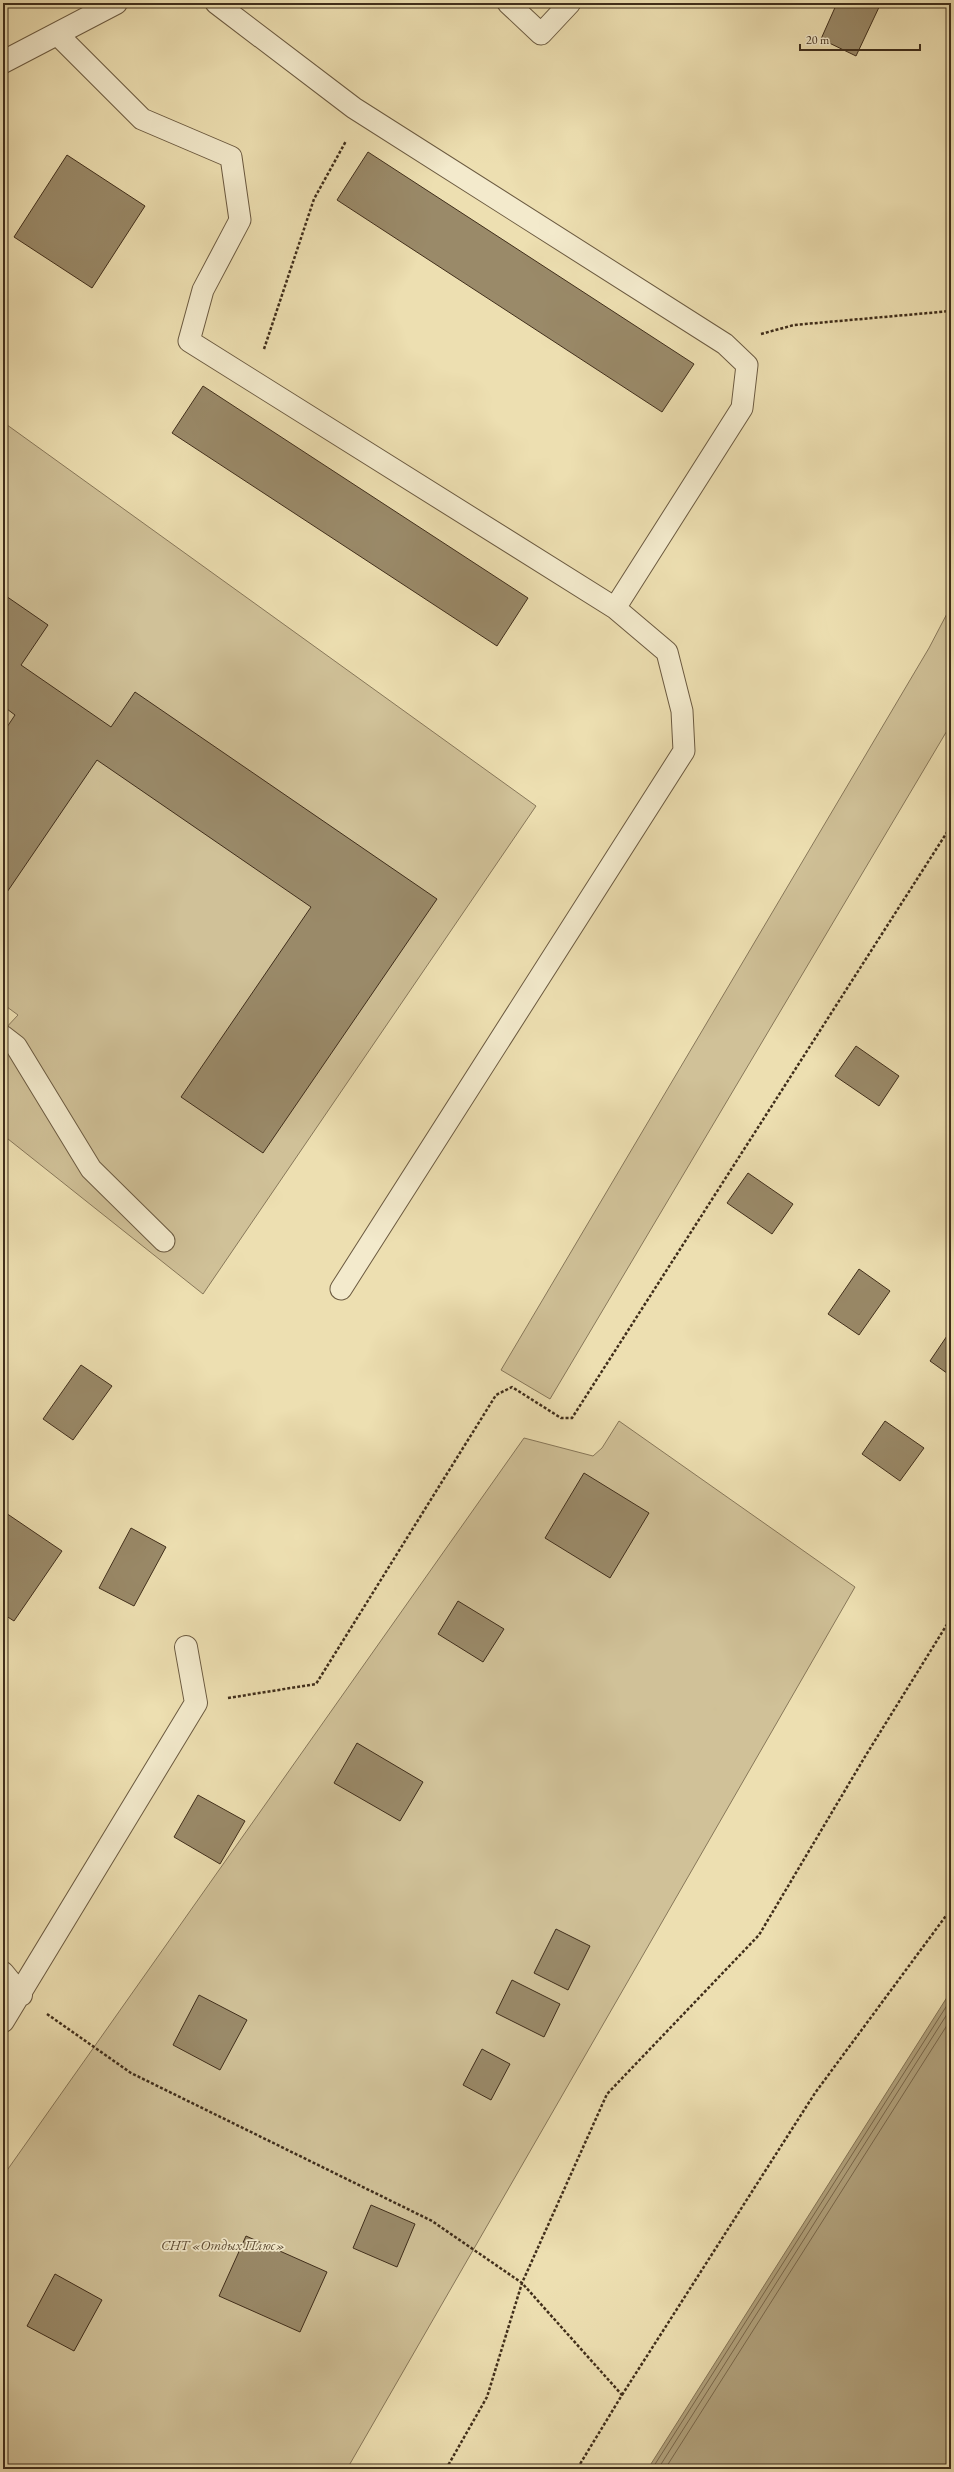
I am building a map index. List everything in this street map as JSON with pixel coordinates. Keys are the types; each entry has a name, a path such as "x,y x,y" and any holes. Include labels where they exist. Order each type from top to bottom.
{"street":[{"path":"3,62 58,35 116,3"},
{"path":"3,2021 21,1995 196,1703 186,1647"},
{"path":"3,1973 21,1995"}],"lane":[{"path":"216,3 361,112 725,344 747,365 742,408 615,608"},
{"path":"508,3 541,34 570,3"},
{"path":"58,35 142,119 231,157 240,220 203,290 189,341 615,608 667,652 682,711 684,751 341,1289"},
{"path":"3,1036 16,1046 91,1169 164,1242"}],"path":[{"path":"254,382 269,328 314,200 361,112"},
{"path":"725,344 794,325 951,311"},
{"path":"196,1703 316,1684 496,1395 512,1387 561,1418 572,1418 951,826"},
{"path":"446,2469 487,2397 522,2283 607,2094 759,1935 866,1755 951,1618"},
{"path":"577,2469 622,2395 815,2093 951,1909"},
{"path":"21,1995 131,2073 432,2221 522,2283 622,2395"}],"green space":[{"path":"3,422 536,806 203,1294 3,1135 3,1031 18,1015 3,1004"},
{"path":"951,606 951,724 550,1399 501,1370 929,648"},
{"name":"СНТ «Отдых Плюс»","path":"619,1421 855,1587 347,2469 3,2469 3,2176 524,1438 593,1456 602,1448"}],"water":[{"path":"951,1991 951,2469 648,2469 649,2467"}],"building":[{"path":"837,3 881,3 856,56 821,39"},
{"path":"368,152 694,364 662,412 337,200"},
{"path":"67,155 145,206 92,288 14,237"},
{"path":"203,386 528,598 497,646 172,433"},
{"path":"3,594 48,625 21,665 111,727 135,692 437,899 263,1153 181,1097 311,907 97,760 3,898 3,733 15,715 3,706"},
{"path":"856,1046 899,1076 879,1106 835,1076"},
{"path":"748,1173 793,1204 772,1234 727,1203"},
{"path":"859,1269 890,1291 859,1335 828,1314"},
{"path":"951,1330 951,1376 930,1361"},
{"path":"81,1365 112,1386 73,1440 43,1419"},
{"path":"885,1421 924,1448 900,1481 862,1454"},
{"path":"584,1473 649,1513 610,1578 545,1538"},
{"path":"3,1511 62,1551 14,1621 3,1614"},
{"path":"131,1528 166,1547 134,1606 99,1588"},
{"path":"458,1601 504,1629 483,1662 438,1634"},
{"path":"357,1743 423,1782 400,1821 334,1783"},
{"path":"198,1795 245,1821 220,1864 174,1837"},
{"path":"556,1929 590,1946 568,1990 534,1973"},
{"path":"512,1980 560,2004 544,2037 496,2013"},
{"path":"199,1995 247,2020 220,2070 173,2045"},
{"path":"482,2049 510,2064 491,2100 463,2085"},
{"path":"371,2205 415,2224 397,2267 353,2248"},
{"path":"246,2236 327,2272 300,2332 219,2296"},
{"path":"55,2274 102,2300 74,2351 27,2326"}]}
